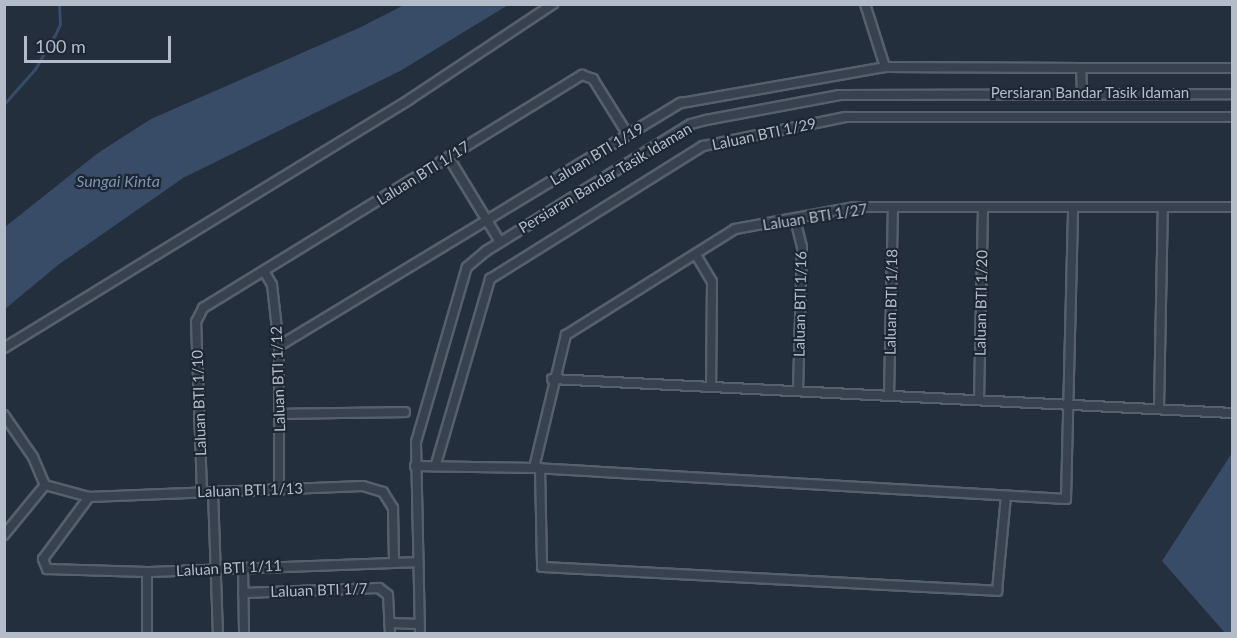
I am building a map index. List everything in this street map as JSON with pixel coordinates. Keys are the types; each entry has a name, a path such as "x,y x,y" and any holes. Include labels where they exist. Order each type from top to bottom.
{"street":[{"path":"4,348 410,99 553,4"},
{"path":"865,4 885,67"},
{"name":"Laluan BTI 1/19","path":"279,346 691,99 885,67 1233,68"},
{"path":"1082,68 1082,93"},
{"name":"Laluan BTI 1/17","path":"198,314 582,75 593,79 628,135"},
{"name":"Persiaran Bandar Tasik Idaman","path":"420,633 416,442 467,267 500,242 691,124 706,120 840,94 1233,94"},
{"name":"Laluan BTI 1/29","path":"436,464 490,279 703,146 845,117 1233,117"},
{"path":"448,158 500,242"},
{"name":"Laluan BTI 1/27","path":"1006,496 997,591 542,567 537,468 552,379 566,335 735,229 855,207 1233,207"},
{"path":"1159,408 1163,207"},
{"name":"Laluan BTI 1/18","path":"889,396 893,208"},
{"name":"Laluan BTI 1/20","path":"979,399 982,208"},
{"path":"415,466 436,464 537,468 1066,499 1073,208"},
{"name":"Laluan BTI 1/16","path":"795,219 802,247 798,391"},
{"path":"696,255 712,282 711,387"},
{"name":"Laluan BTI 1/12","path":"264,271 272,285 279,346 279,489"},
{"name":"Laluan BTI 1/10","path":"198,314 202,492"},
{"path":"552,379 1070,403 1233,413"},
{"path":"279,414 405,412"},
{"path":"4,415 33,457 45,485 4,535"},
{"name":"Laluan BTI 1/13","path":"45,485 89,496 363,486 383,492 393,508 394,561"},
{"path":"213,492 218,633"},
{"name":"Laluan BTI 1/11","path":"89,496 48,550 44,565 47,569 147,572 394,561 417,562"},
{"path":"243,567 244,633"},
{"path":"147,572 147,633"},
{"name":"Laluan BTI 1/7","path":"243,593 379,588 388,595 390,633"},
{"path":"389,623 419,624"}],"water":[{"name":"Sungai Kinta","path":"404,5 508,5 400,71 183,178 58,265 5,309 5,227 98,153 151,119 361,27"},
{"path":"1232,453 1232,633 1226,634 1162,561"}],"waterway":[{"path":"4,104 35,69 55,35 60,24 59,4"}]}
